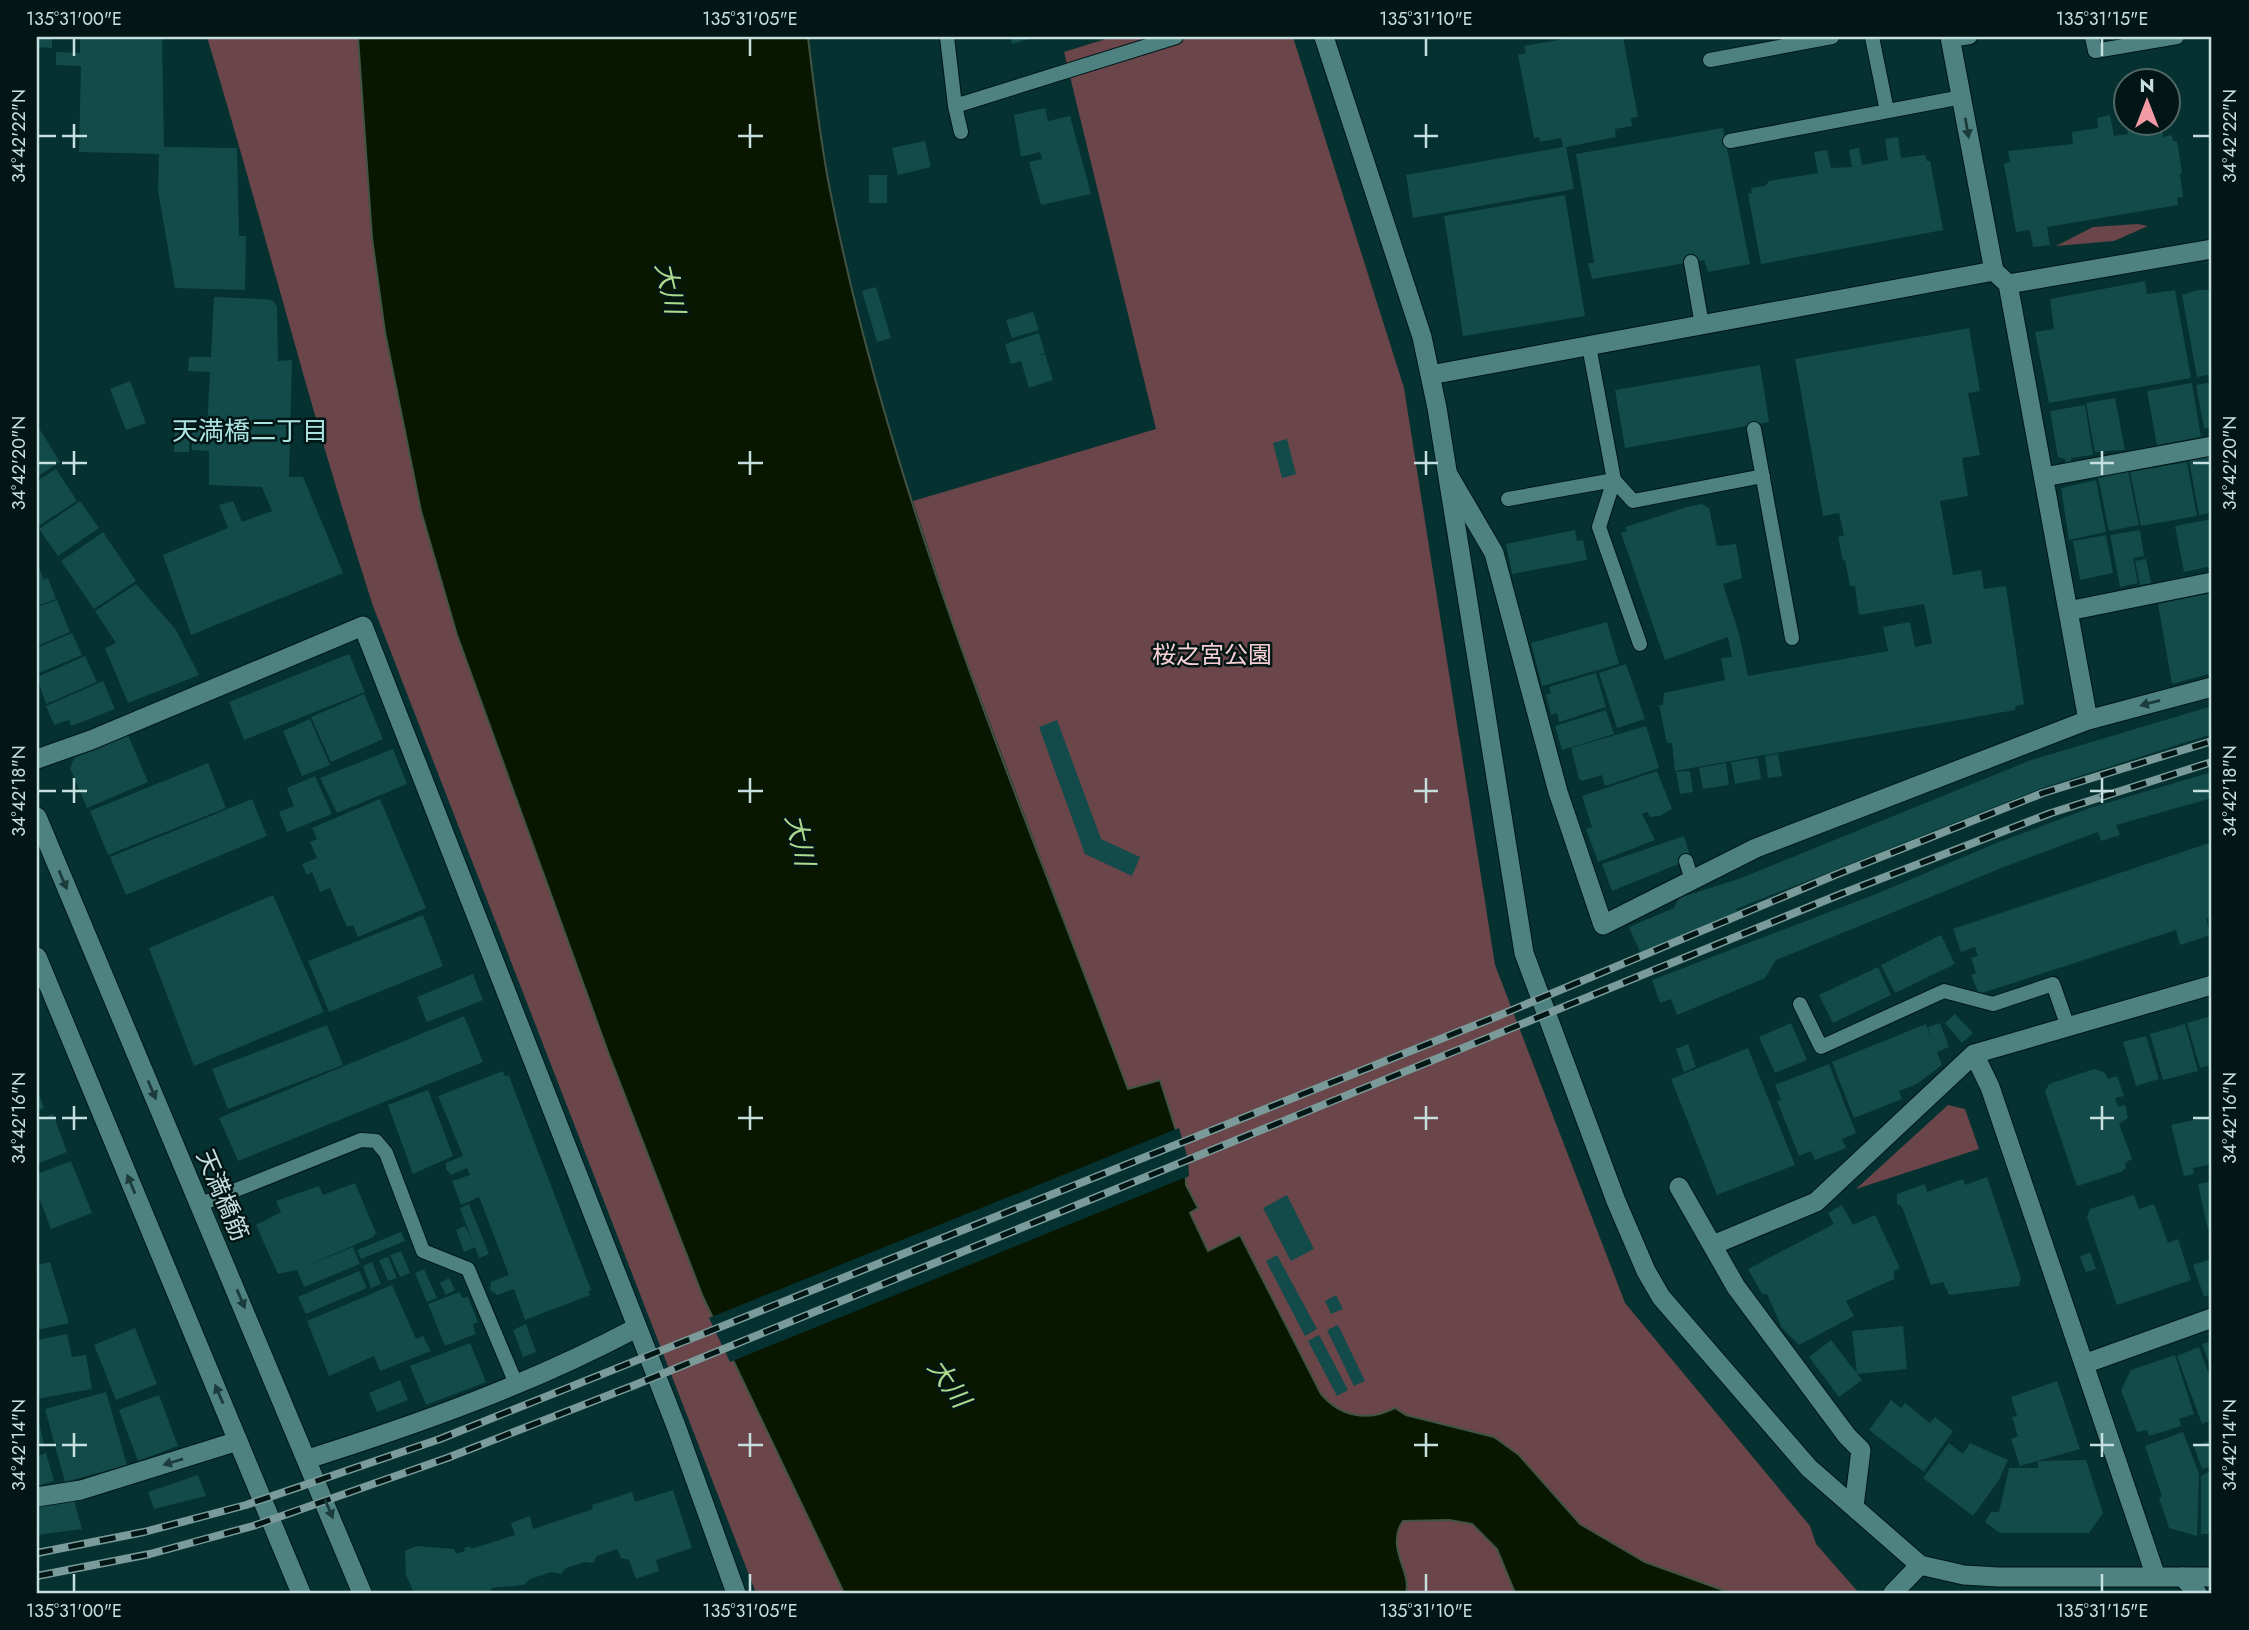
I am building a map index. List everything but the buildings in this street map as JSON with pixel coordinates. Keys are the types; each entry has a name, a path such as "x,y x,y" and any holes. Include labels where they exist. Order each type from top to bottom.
{"street":[{"path":"1324,37 1422,337 1447,472 1524,953 1616,1201 1661,1297 1809,1468 1920,1565 1964,1575 1998,1577 2212,1577"},
{"path":"1957,38 1962,97 2044,477 2088,720"},
{"path":"1430,375 1702,325 2001,278 2212,249"},
{"path":"2044,477 2212,446"},
{"path":"1447,472 1494,553 1558,792 1603,925 1756,848 2088,720 2212,687"},
{"path":"2068,611 2212,582"},
{"path":"37,759 91,740 363,626 736,1593"},
{"name":"天満橋筋","path":"37,817 362,1593"},
{"path":"37,957 301,1593"},
{"path":"1713,1245 1816,1202 1974,1055 2212,985"},
{"path":"1974,1055 1990,1087 2156,1577"},
{"path":"1679,1187 1736,1287 1847,1436 1861,1450 1854,1506"},
{"path":"2084,1364 2212,1318"},
{"path":"308,1459 431,1419 517,1386 567,1365 636,1328"},
{"path":"37,1497 82,1490 238,1441"},
{"path":"1893,1593 1920,1565"},
{"path":"1998,1577 2015,1593"},
{"path":"2183,1577 2197,1593"}],"lane":[{"path":"947,37 955,106 961,132"},
{"path":"955,106 1176,37"},
{"path":"1710,60 1832,37"},
{"path":"1872,37 1887,111"},
{"path":"2092,37 2095,51 2177,37"},
{"path":"1730,141 1962,97"},
{"path":"1690,262 1702,325"},
{"path":"1589,346 1614,480 1599,527 1640,644"},
{"path":"1754,429 1792,638"},
{"path":"1614,480 1633,501 1763,476"},
{"path":"1508,499 1614,480"},
{"path":"1686,861 1692,880"},
{"path":"1800,1004 1821,1047 1944,991 1993,1004 2053,984 2068,1027"},
{"path":"201,1204 361,1140 376,1141 386,1153 423,1251 468,1269 517,1386"}],"green space":[{"path":"207,37 358,37 372,238 385,332 421,511 457,635 608,1052 703,1297 844,1593 756,1593 373,606 329,464"},
{"name":"桜之宮公園","path":"1112,37 1293,37 1404,388 1495,965 1625,1303 1810,1526 1816,1544 1859,1593 1379,1593 1189,1213 1198,1207 1186,1185 1185,1159 1160,1080 1128,1090 954,627 913,501 1156,429 1064,52"},
{"path":"2138,224 2148,226 2114,241 2056,246 2093,227"},
{"path":"1948,1105 1965,1109 1979,1149 1856,1189"}],"water":[{"name":"大川","path":"358,37 808,37 826,171 856,306 922,534 1001,757 1128,1089 1160,1080 1185,1159 1186,1185 1198,1208 1190,1213 1208,1251 1240,1235 1321,1394 1337,1408 1365,1416 1395,1408 1406,1415 1494,1437 1519,1455 1580,1524 1645,1562 1731,1593 1515,1593 1497,1549 1472,1524 1449,1520 1403,1521 1397,1540 1406,1577 1406,1593 844,1593 703,1297 608,1052 457,635 421,511 385,332 372,238"}],"pier":[{"path":"1179,1128 1188,1159 1189,1176 730,1362 709,1318"}],"railway":[{"path":"37,1553 144,1532 246,1505 440,1439 1498,1016 1835,875 2043,793 2212,741"},
{"path":"37,1576 150,1554 253,1526 447,1458 635,1385 1841,894 2051,813 2212,762"}],"district":[{"name":"天満橋二丁目","path":"250,431"}]}
